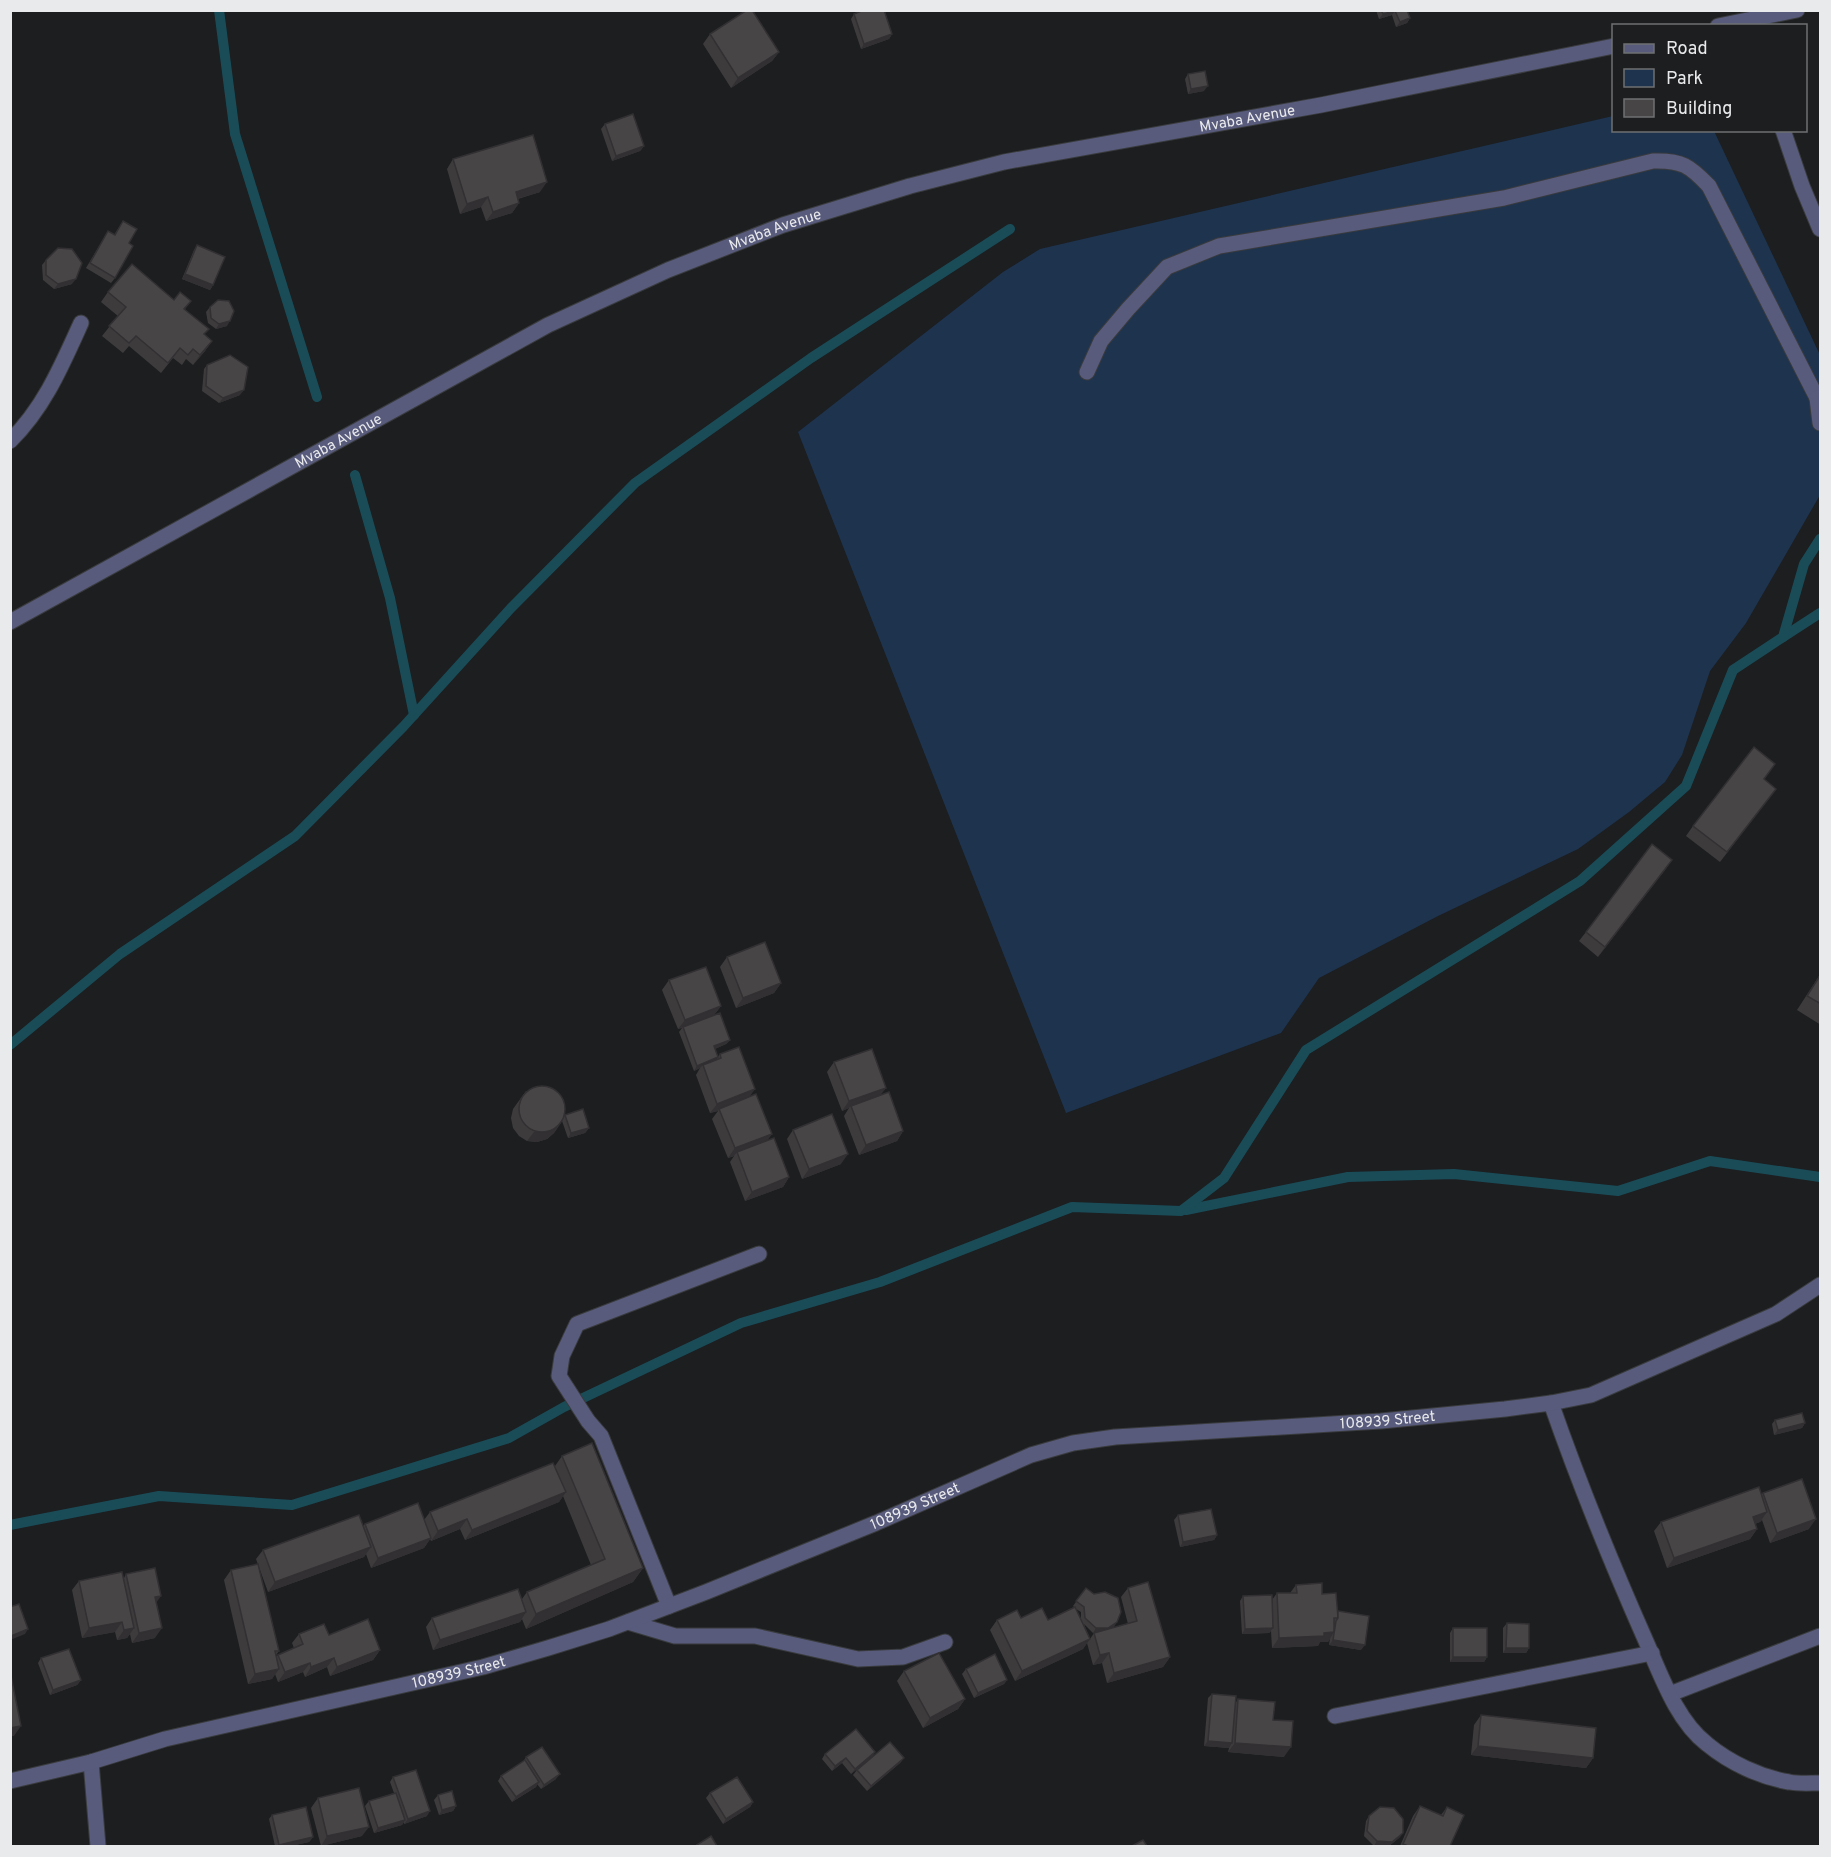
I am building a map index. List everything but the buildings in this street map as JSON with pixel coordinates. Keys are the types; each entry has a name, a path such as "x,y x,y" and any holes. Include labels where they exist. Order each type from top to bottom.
{"street":[{"path":"1743,23 1797,10"},
{"name":"Mvaba Avenue","path":"12,619 548,325 668,270 783,225 910,186 1004,162 1321,105 1612,46"},
{"path":"1784,132 1802,186 1821,229"},
{"path":"1086,372 1101,341 1167,267 1219,246 1504,198 1653,161 1672,160 1695,171 1709,186 1819,396 1821,423"},
{"path":"10,441 46,396 81,323"},
{"path":"669,1606 601,1436 588,1421 559,1376 561,1356 577,1324 759,1254"},
{"name":"108939 Street","path":"10,1781 91,1762 165,1739 483,1667 548,1648 669,1606 876,1523 1031,1455 1073,1443 1115,1437 1381,1421 1551,1403 1591,1395 1639,1376 1776,1314 1821,1285"},
{"path":"1551,1403 1576,1476 1670,1694 1689,1726 1706,1744 1752,1772 1790,1782 1821,1783"},
{"path":"628,1622 675,1636 755,1636 858,1659 903,1657 945,1642"},
{"path":"1670,1694 1821,1636"},
{"path":"1335,1716 1652,1653"},
{"path":"91,1762 98,1846"}],"green space":[{"path":"1612,116 1612,132 1714,132 1820,355 1820,495 1746,623 1710,671 1682,755 1665,782 1629,812 1578,849 1438,916 1319,978 1281,1033 1066,1113 798,432 1003,272 1040,249"}],"waterway":[{"path":"219,10 235,134 317,397"},
{"path":"10,1045 120,954 295,836 403,727 511,608 635,483 811,358 1010,229"},
{"path":"355,475 390,598 414,715"},
{"path":"10,1525 159,1496 292,1505 509,1438 564,1407 741,1323 880,1282 1072,1207 1181,1211 1224,1178 1306,1050 1580,881 1686,786 1733,670 1783,637 1804,564 1820,539"},
{"path":"1783,637 1820,613"},
{"path":"1186,1210 1348,1177 1454,1174 1618,1191 1710,1161 1820,1177"}]}
